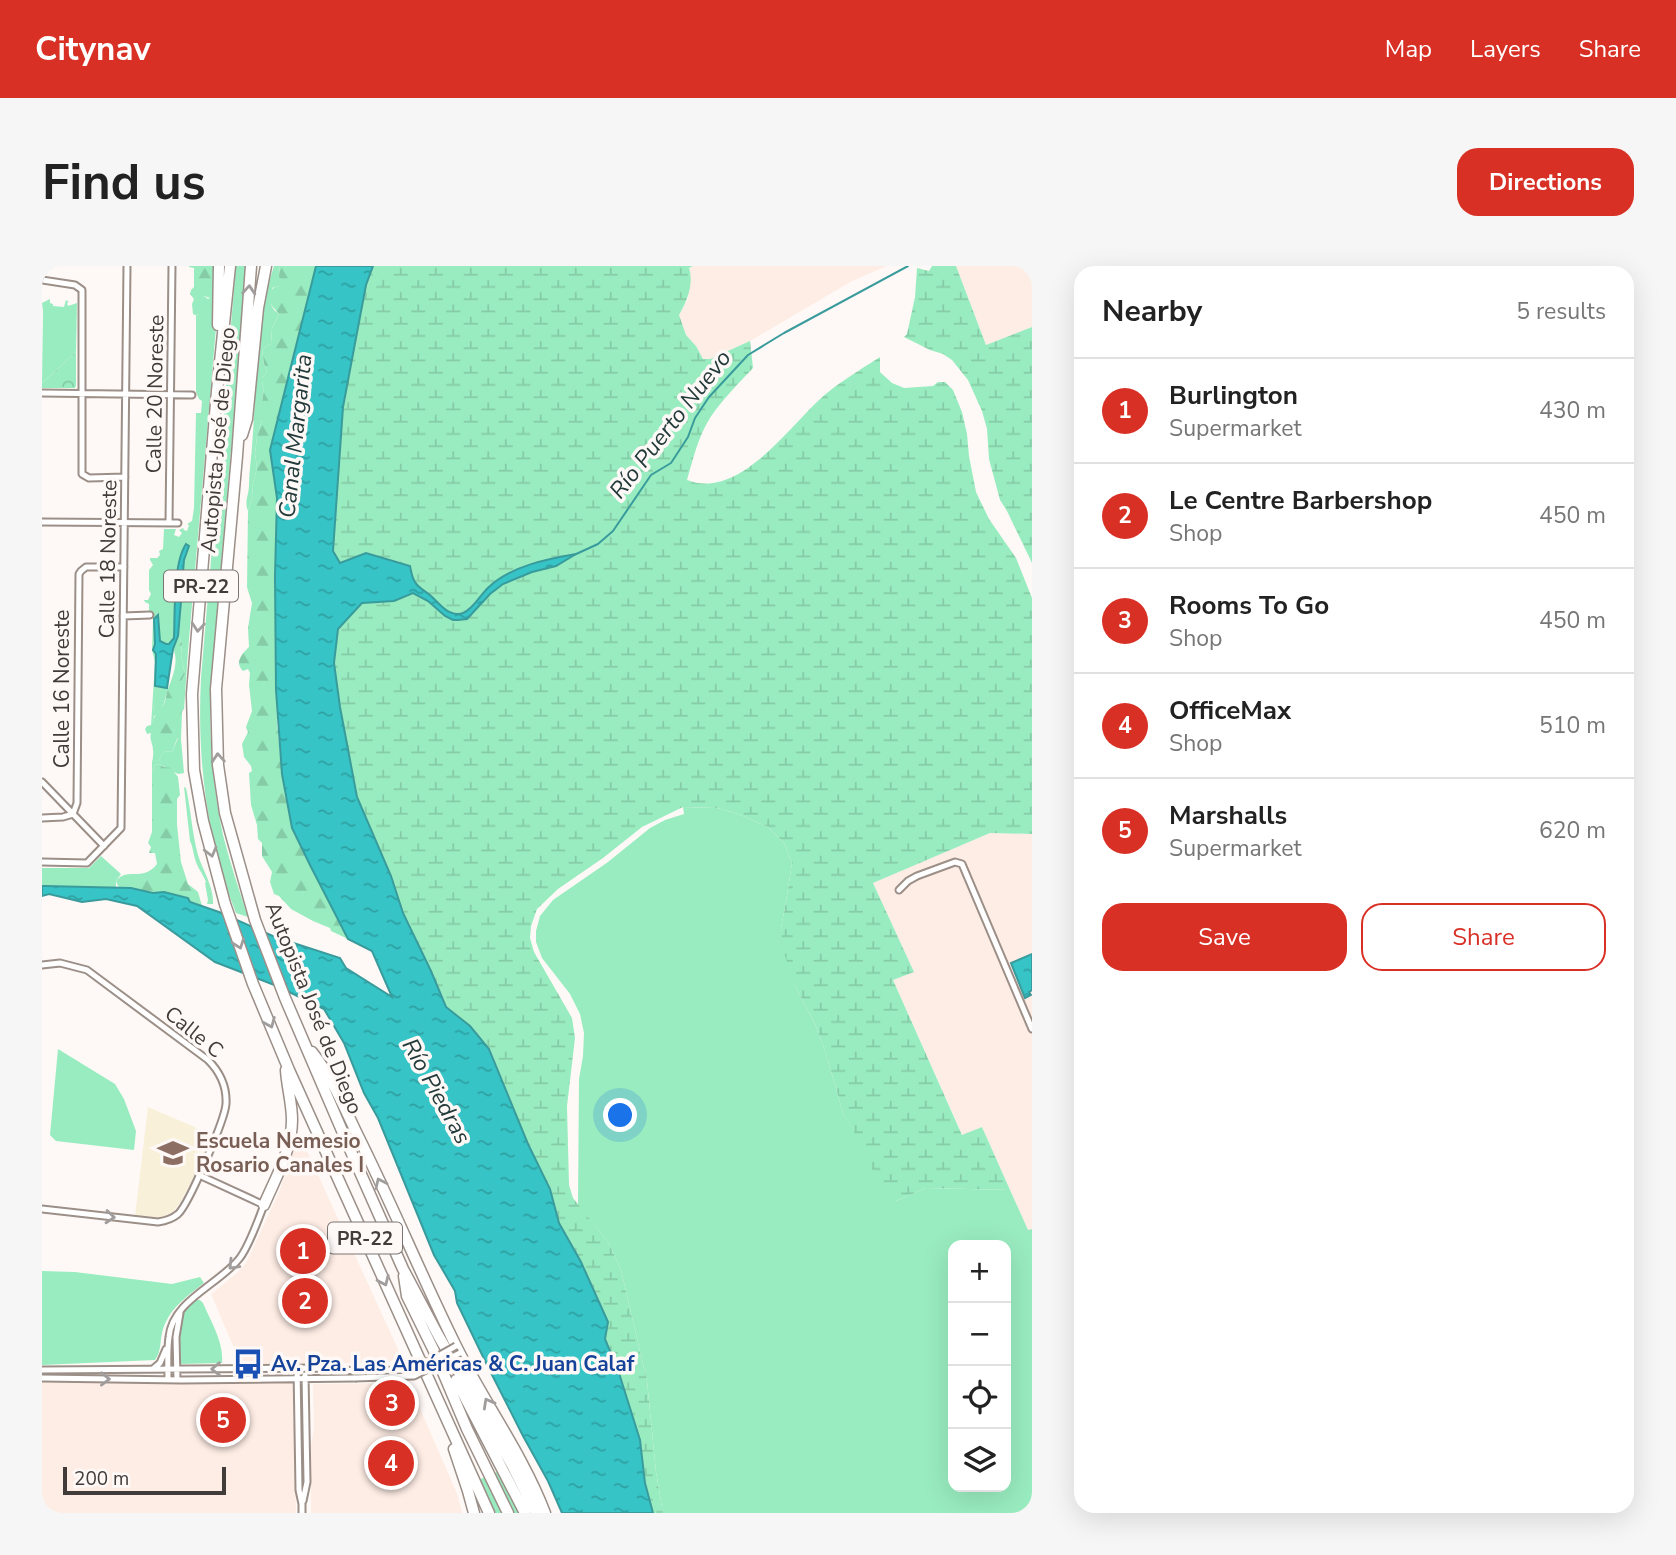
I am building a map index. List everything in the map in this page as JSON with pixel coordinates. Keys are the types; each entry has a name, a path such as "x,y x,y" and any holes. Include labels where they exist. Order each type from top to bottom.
{"highway":[{"path":"217,391 214,370 218,332 219,266"},
{"name":"Autopista José de Diego","path":"230,266 217,391 192,708 194,770 203,821 225,904 253,984 489,1513"},
{"name":"Autopista José de Diego","path":"251,266 216,689 218,765 225,813 256,920 285,998 403,1269 536,1513"},
{"path":"237,456 247,419 256,324 268,266"},
{"path":"302,1041 324,1068 458,1349 539,1496 545,1513"},
{"path":"264,1205 287,1150 291,1131 286,1062"},
{"path":"403,1269 407,1296 508,1513"},
{"path":"438,1335 450,1369 525,1513"},
{"path":"443,1415 474,1513"}],"street":[{"name":"Calle 18 Noreste","path":"104,846 121,828 127,266"},
{"name":"Calle 20 Noreste","path":"169,523 172,266"},
{"path":"42,280 75,285 82,293 80,471 83,476 89,478 125,477"},
{"path":"42,393 192,395"},
{"path":"42,522 178,523"},
{"name":"Calle 16 Noreste","path":"73,814 77,797 79,577 86,567 124,568"},
{"path":"123,616 149,615"},
{"path":"42,782 104,846 87,863 42,862"},
{"path":"42,818 73,814"},
{"path":"899,890 918,876 955,862 962,864 1031,1026"},
{"name":"Calle C","path":"42,965 60,963 88,971 206,1059 218,1071 224,1085 226,1107 184,1208 176,1216 158,1222 42,1209"},
{"path":"153,1369 162,1360 172,1324 182,1307 227,1272 242,1256 264,1205 199,1175"},
{"path":"177,1380 176,1337 182,1307"},
{"path":"168,1380 169,1339"},
{"path":"42,1378 305,1378 407,1370 458,1349"},
{"path":"297,1368 299,1490 302,1513"},
{"path":"42,1370 305,1368 355,1374"},
{"path":"302,1504 307,1482 305,1368"}],"shaded area":[{"path":"887,266 852,281 750,341 710,359 703,359 686,335 679,315 688,299 689,268"},
{"path":"956,266 1032,266 1032,327 986,345"},
{"path":"990,833 1032,834 1032,1229 1028,1231 982,1127 963,1136 893,980 914,972 873,883"},
{"name":"Escuela Nemesio Rosario Canales I","path":"148,1107 211,1134 180,1203 173,1212 156,1219 135,1216"},
{"path":"302,1140 402,1358 385,1363 297,1365 236,1362 234,1348 211,1294 246,1263 279,1192 296,1144"},
{"path":"42,1382 292,1384 296,1513 42,1513"},
{"path":"409,1383 458,1496 462,1513 311,1513 313,1384"}],"green space":[{"path":"189,266 217,266 217,293 213,299 204,296 201,298 197,316 193,314 194,299 190,294 194,287 194,268"},
{"path":"236,266 247,266 210,711 213,773 223,835 248,917 236,913 217,856 202,768 200,708"},
{"path":"274,266 280,266 281,282 279,286 272,288 278,301 271,305 279,314 272,328 271,344 262,349 267,372 262,378 262,420 255,453 257,468 248,511 257,356 263,311"},
{"path":"280,266 316,266 270,450 277,498 277,723 282,774 292,828 348,939 291,909 274,894 270,882 272,872 262,856 262,843 258,839 251,805 251,766 244,757 242,744 248,732 246,727 252,711 250,673 248,669 243,671 239,664 249,647 248,628 252,603 247,587 248,511 257,468 255,453 262,420 262,378 267,372 262,349 271,344 272,328 279,314 271,305 277,301 270,297 270,293 279,286"},
{"path":"373,266 693,266 689,268 689,293 679,315 686,335 703,359 710,359 750,341 753,368 710,418 699,440 687,480 706,484 742,472 776,444 824,395 880,357 880,372 892,383 904,388 933,386 938,382 945,382 953,390 962,412 976,492 989,519 1016,558 1032,598 1032,834 990,833 873,883 914,972 893,980 962,1135 982,1127 1010,1190 926,1188 896,1201 876,1178 843,1113 815,1024 796,988 783,950 781,928 792,863 784,843 768,827 717,808 683,807 642,827 558,889 537,909 530,938 534,952 572,1018 575,1038 567,1106 569,1185 573,1198 609,1243 621,1270 647,1381 663,1513 653,1513 619,1373 605,1339 599,1300 559,1223 550,1189 528,1144 490,1049 470,1026 446,1007 403,913 391,876 357,797 334,663 338,629 362,603 394,601 413,593 453,620 467,619 503,584 556,566 574,555 552,558 518,569 485,590 471,607 457,613 446,609 415,585 340,563 333,551 343,407 366,285"},
{"path":"932,266 956,266 986,345 1032,327 1032,563 1000,500 989,459 987,429 968,380 952,360 904,337 915,297 917,268 929,271"},
{"path":"217,293 184,710 180,700 181,682 185,674 181,656 182,643 178,636 184,561 189,546 186,544 181,552 176,586 174,638 169,644 160,641 154,619 153,647 156,654 155,686 168,689 163,706 154,706 153,710 157,715 154,716 151,726 155,662 152,650 153,619 149,614 149,604 144,600 148,600 151,594 149,570 153,565 150,558 157,558 159,551 163,549 164,529 176,529 174,535 179,537 182,533 179,530 183,528 187,531 187,524 192,521 196,413 201,413 202,401 196,392 197,306 200,297 208,299"},
{"path":"50,299 53,306 64,307 66,300 69,302 68,306 77,303 76,352 42,383 42,303"},
{"path":"76,352 75,388 42,388 42,383"},
{"path":"178,636 182,643 181,656 185,674 181,682 183,688 180,699 184,708 181,714 175,717 177,725 174,730 180,735 172,752 164,751 158,761 153,763 151,733 147,734 145,729 151,725 156,715 154,706 158,703 163,706 165,702 175,668 173,648"},
{"path":"182,712 184,773 178,774 159,764 155,765 152,772 152,759 153,762 158,761 164,751 172,752 178,738 174,729 175,717"},
{"path":"155,765 171,768 178,777 180,795 177,799 177,825 181,862 188,884 198,892 202,906 190,902 187,898 119,888 116,881 125,875 146,873 157,864 155,853 149,853 151,847 148,843 152,832 152,772"},
{"path":"184,787 198,855 210,885 213,904 207,904 206,882 190,841"},
{"path":"683,807 717,808 768,827 784,843 792,863 781,928 796,988 815,1024 843,1113 896,1201 926,1188 1010,1190 1028,1230 1032,1229 1032,1513 663,1513 647,1381 621,1270 609,1243 578,1205 579,1079 584,1033 580,1014 570,994 542,958 536,942 536,931 540,916 553,900 608,862 650,828 684,814"},
{"path":"101,856 121,874 116,881 116,887 42,887 42,868 89,868"},
{"path":"58,1049 115,1084 136,1131 134,1150 56,1141 50,1135"},
{"path":"42,1271 75,1272 172,1284 200,1277 204,1283 178,1304 169,1317 155,1360 42,1365"},
{"path":"195,1300 203,1303 216,1332 222,1363 179,1364 180,1321"},
{"path":"497,1472 519,1513 493,1513 478,1480"}],"water":[{"path":"316,266 373,266 366,285 343,407 333,551 340,563 366,553 410,566 418,586 445,609 458,614 471,608 487,589 509,573 542,561 576,554 556,566 503,584 467,619 453,620 413,593 394,601 362,603 338,629 334,663 357,797 391,876 403,913 446,1007 470,1026 489,1049 528,1144 550,1189 559,1223 581,1262 608,1322 605,1339 640,1440 645,1483 653,1513 562,1513 457,1303 455,1291 434,1255 378,1118 364,1093 344,1043 324,1009 277,986 215,962 137,906 106,899 82,902 49,894 42,896 42,886 45,886 131,888 188,898 190,902 275,937 340,958 346,968 392,997 372,951 348,939 310,865 292,828 282,774 276,690 277,498 270,450"},
{"path":"186,544 189,546 184,560 178,636 173,649 167,688 155,686 154,619 158,615 160,641 169,644 174,638 177,576"},
{"path":"1032,954 1032,990 1029,992 1031,995 1025,998 1011,963"}],"waterway":[{"name":"Río Puerto Nuevo","path":"574,555 598,544 613,531 651,475 671,463 709,397 748,355 908,266"}],"place":[{"name":"Escuela Nemesio Rosario Canales I","path":"173,1153"},
{"name":"Burlington","path":"303,1251"},
{"name":"Le Centre Barbershop","path":"305,1301"},
{"name":"Av. Pza. Las Américas & C. Juan Calaf","path":"248,1364"},
{"name":"Rooms To Go","path":"392,1403"},
{"name":"Marshalls","path":"223,1420"},
{"name":"OfficeMax","path":"391,1463"}],"water label":[{"name":"Canal Margarita","path":"295,436"},
{"name":"Río Piedras","path":"437,1091"}]}
